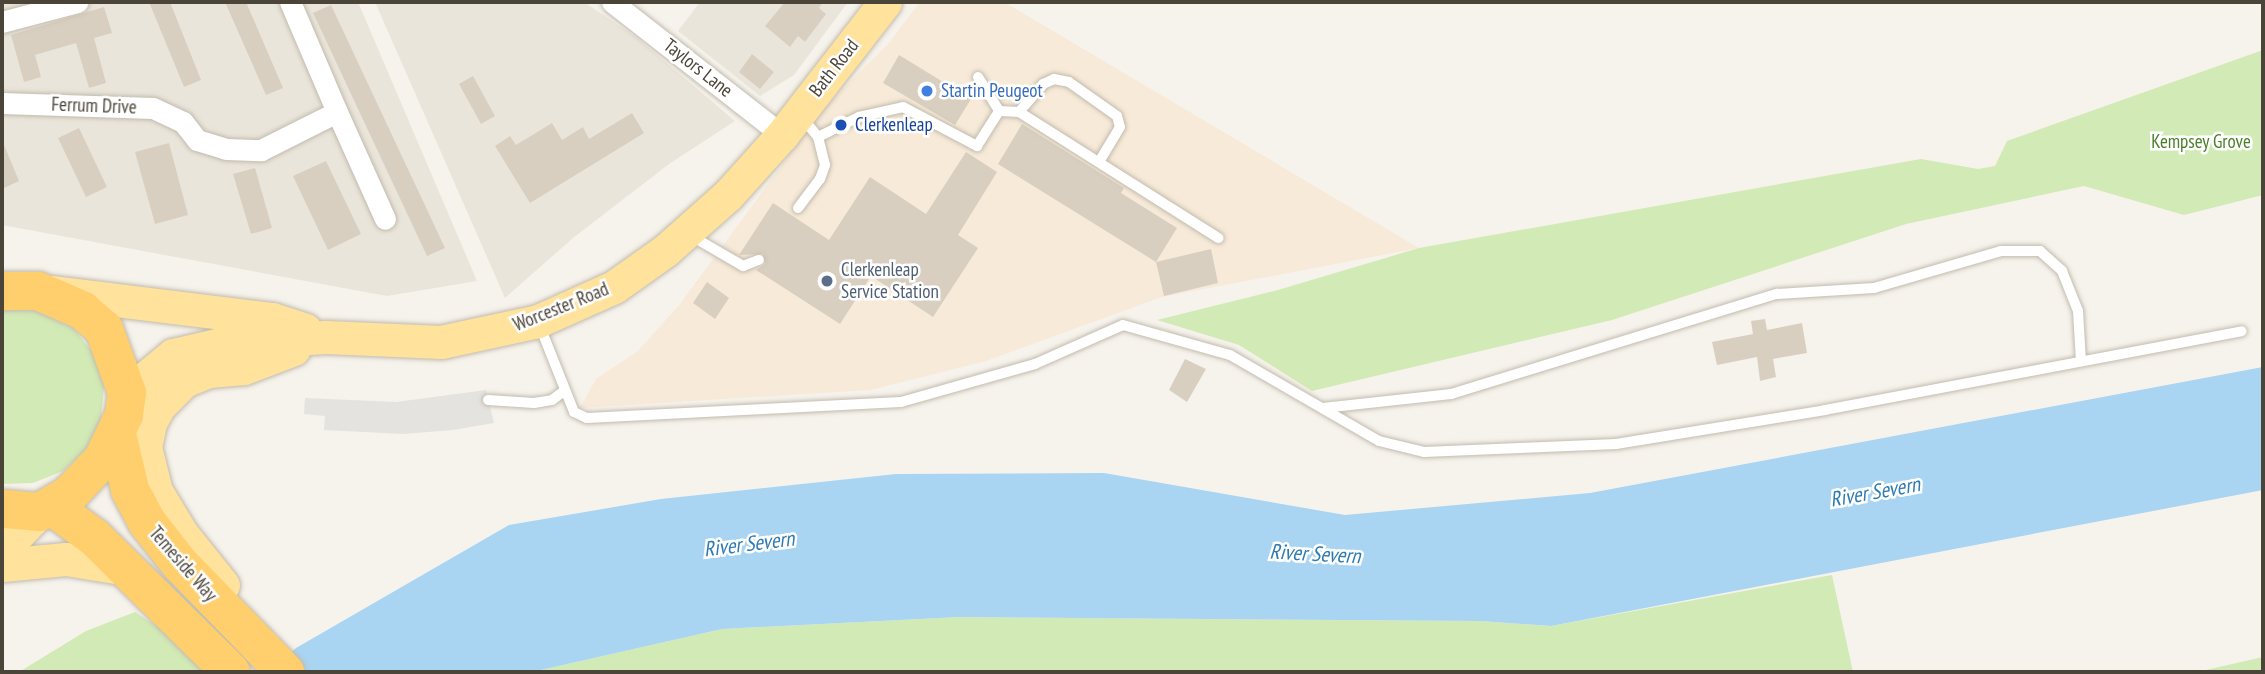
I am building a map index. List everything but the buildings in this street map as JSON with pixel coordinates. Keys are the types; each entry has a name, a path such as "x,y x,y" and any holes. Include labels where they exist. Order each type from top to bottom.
{"highway":[{"path":"20,291 82,310 104,329 127,393 117,434 103,458 69,495 31,509"},
{"name":"Temeside Way","path":"117,434 130,490 147,522 221,595 285,672"},
{"name":"Temeside Way","path":"31,509 96,538 231,672"}],"main road":[{"name":"Bath Road","path":"800,129 885,2"},
{"name":"Worcester Road","path":"127,393 173,355 225,343 326,337 441,342 538,321 614,287 686,232 800,129"},
{"name":"Worcester Road","path":"20,291 272,319 326,337"},
{"path":"292,672 268,632 221,595 181,534 156,491 145,447 150,423 159,406 184,381 209,371 244,368 326,337"},
{"path":"2,551 31,509"},
{"path":"2,565 66,559 127,569"}],"street":[{"path":"2,22 77,2"},
{"path":"290,2 385,219"},
{"name":"Taylors Lane","path":"612,2 800,129"},
{"name":"Ferrum Drive","path":"2,103 153,108 183,122 197,141 226,149 261,150 337,112"}],"lane":[{"path":"978,77 999,111"},
{"path":"1019,112 1043,84 1054,79 1069,82 1117,116 1120,127 1099,162"},
{"path":"798,208 820,179 825,165 800,129 903,107 977,146 999,111"},
{"path":"999,111 1019,112 1218,238"},
{"path":"686,232 743,266 759,260"},
{"path":"1322,408 1451,394 1777,294 1874,288 2001,251 2040,251 2062,271 2078,311 2081,361"},
{"path":"538,321 574,412 587,418 901,402 1035,364 1123,325 1230,355 1379,441 1424,452 1616,444 2242,331"},
{"path":"488,400 534,403 552,400 564,391"}],"shaded area":[{"path":"2,2 358,2 477,281 387,296 2,225"},
{"path":"375,2 584,2 636,37 735,121 669,164 573,238 505,298"},
{"path":"700,2 848,2 794,75 760,96 678,31"},
{"name":"Clerkenleap","path":"920,2 1004,2 1419,248 1162,297 986,361 870,390 580,408 596,379 638,351 680,304 823,109 888,44"},
{"path":"486,390 494,423 453,430 403,434 324,430 325,416 304,414 305,398 396,402"}],"green space":[{"name":"Kempsey Grove","path":"2263,50 2263,195 2184,215 2084,186 1906,224 1612,320 1312,391 1239,345 1157,320 1278,290 1419,248 1921,159 1978,169 1995,166 2007,141"},
{"path":"2,307 28,307 73,328 94,354 104,386 101,419 86,449 63,471 33,483 2,484"},
{"path":"1832,575 1853,672 532,672 722,629 959,617 1480,621 1551,626"},
{"path":"135,612 160,628 209,672 19,672 86,631"},
{"path":"2263,657 2263,672 2197,672"}],"water":[{"name":"River Severn","path":"2263,367 2263,490 1551,626 1480,621 959,617 722,629 532,672 269,672 296,648 509,525 661,499 896,474 1104,473 1345,515 1590,493"}],"place":[{"name":"Startin Peugeot","path":"927,91"},
{"name":"Clerkenleap","path":"841,125"},
{"name":"Clerkenleap Service Station","path":"827,281"}]}
